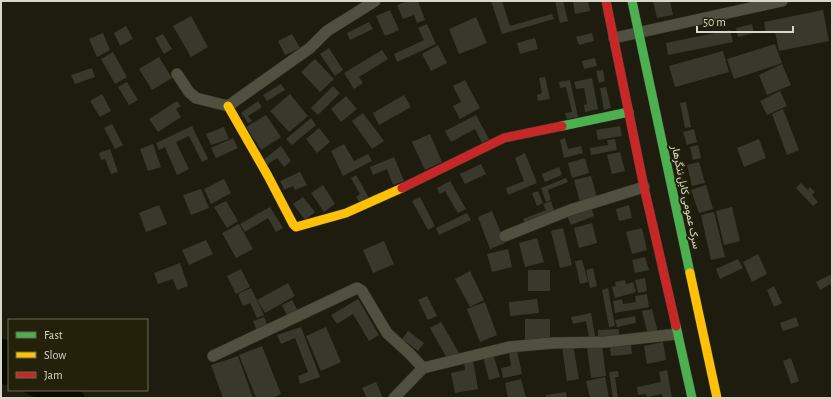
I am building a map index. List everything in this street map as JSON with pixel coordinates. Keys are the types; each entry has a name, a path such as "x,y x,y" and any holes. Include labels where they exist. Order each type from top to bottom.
{"main road":[{"path":"606,1 644,187 692,398"},
{"name":"سرک عمومی کابل ننگرهار","path":"632,1 717,398"},
{"path":"228,106 296,227 346,213 414,183 504,138 629,112"}],"street":[{"path":"177,74 189,92 196,98 228,106 310,48 327,31 375,1"},
{"path":"614,38 782,1"},
{"path":"505,236 570,210 644,187"},
{"path":"214,356 357,288 362,291 387,333 423,368"},
{"path":"394,398 423,368 509,347 553,343 606,342 677,334"}],"shaded area":[{"path":"1,338 8,341 8,385 1,384"},
{"path":"22,391 81,391 86,398 36,398"}],"building":[{"path":"408,1 418,1 425,20 417,23 414,15 403,19 397,5"},
{"path":"491,1 502,1 510,26 552,14 554,19 502,34"},
{"path":"555,1 563,1 568,21 560,23"},
{"path":"573,1 588,1 590,11 575,14"},
{"path":"653,1 670,1 673,15 657,18"},
{"path":"390,10 399,30 385,36 376,16"},
{"path":"823,10 829,41 779,51 775,32 766,33 764,22"},
{"path":"191,16 208,47 191,57 173,26"},
{"path":"476,17 487,43 459,54 449,29"},
{"path":"369,22 373,29 350,40 347,33"},
{"path":"427,24 436,44 397,62 394,54 424,40 418,28"},
{"path":"752,24 754,33 738,37 736,28"},
{"path":"126,26 133,39 120,46 114,33"},
{"path":"730,30 733,42 668,55 666,43"},
{"path":"103,33 110,50 97,57 89,39"},
{"path":"592,33 594,41 579,45 576,37"},
{"path":"163,34 172,49 164,54 155,38"},
{"path":"292,34 300,48 285,55 278,41"},
{"path":"535,38 538,49 520,54 517,43"},
{"path":"775,44 782,63 734,79 727,59"},
{"path":"438,45 447,63 431,71 422,54"},
{"path":"329,48 343,70 335,76 320,54"},
{"path":"382,50 388,59 359,77 363,83 354,89 344,73"},
{"path":"723,51 729,72 675,87 669,66"},
{"path":"113,52 127,77 115,84 101,59"},
{"path":"159,57 172,78 152,90 139,69"},
{"path":"595,58 597,66 584,69 582,61"},
{"path":"315,59 334,79 320,92 301,72"},
{"path":"782,64 791,85 767,95 759,75"},
{"path":"92,68 95,77 75,84 71,75"},
{"path":"603,70 605,81 599,83 596,71"},
{"path":"545,77 550,99 538,101 537,95 542,93 539,78"},
{"path":"592,78 598,109 585,112 584,105 587,104 584,88 576,89 574,82"},
{"path":"465,80 480,108 460,119 453,106 461,102 453,86"},
{"path":"570,80 578,117 567,119 565,113 572,112 566,87 560,88 559,82"},
{"path":"127,82 138,100 129,105 118,87"},
{"path":"281,84 285,90 267,101 263,95"},
{"path":"333,86 340,93 318,115 311,108"},
{"path":"606,87 611,108 604,110 600,88"},
{"path":"780,91 787,106 767,115 760,101"},
{"path":"102,94 111,111 100,117 90,101"},
{"path":"290,94 308,116 289,132 270,111"},
{"path":"404,95 411,107 379,125 373,113"},
{"path":"346,96 357,109 341,122 331,109"},
{"path":"177,101 181,106 176,109 181,117 158,132 149,119"},
{"path":"258,101 262,107 248,116 252,121 248,123 241,113"},
{"path":"686,102 691,127 685,128 680,103"},
{"path":"783,109 799,150 787,155 772,114"},
{"path":"363,113 384,141 372,149 352,121"},
{"path":"266,115 281,137 261,150 246,127"},
{"path":"476,115 489,139 482,143 475,129 451,142 445,131"},
{"path":"311,118 316,125 292,145 286,139"},
{"path":"112,124 123,145 115,149 104,128"},
{"path":"192,126 208,159 202,162 189,136 176,142 189,169 177,175 165,147 159,150 156,143"},
{"path":"620,126 622,136 598,140 596,130"},
{"path":"224,127 229,139 211,145 206,134"},
{"path":"319,128 330,142 317,153 306,139"},
{"path":"694,129 697,142 687,145 683,132"},
{"path":"430,134 442,162 425,170 412,142"},
{"path":"233,138 238,148 216,158 211,148"},
{"path":"565,138 568,149 581,146 583,153 564,158 560,140"},
{"path":"615,139 617,150 591,155 590,148 608,145 607,140"},
{"path":"759,139 766,158 744,167 737,148"},
{"path":"153,144 161,167 148,171 140,149"},
{"path":"344,144 354,161 368,154 372,161 343,176 331,151"},
{"path":"698,145 701,158 693,160 690,147"},
{"path":"281,146 291,161 284,167 277,158 267,165 263,160"},
{"path":"110,149 118,172 111,174 105,159 101,160 99,153"},
{"path":"620,152 625,171 612,174 607,155"},
{"path":"525,153 537,183 508,195 506,188 524,181 515,158"},
{"path":"394,157 404,181 393,185 387,169 373,175 370,167"},
{"path":"585,158 589,173 572,178 568,163"},
{"path":"699,162 705,183 692,186 687,165"},
{"path":"481,164 486,174 465,184 460,174"},
{"path":"559,167 562,175 545,182 542,174"},
{"path":"300,172 307,185 295,190 293,186 284,190 280,181"},
{"path":"356,175 369,198 360,203 356,197 360,194 351,178"},
{"path":"591,176 597,197 580,202 574,180"},
{"path":"566,178 568,182 548,190 551,200 546,202 541,188"},
{"path":"224,179 231,193 211,204 204,189"},
{"path":"450,181 466,209 458,213 445,191 440,194 437,188"},
{"path":"801,183 808,190 810,187 815,192 812,195 818,202 813,206 796,188"},
{"path":"323,185 335,204 324,212 311,193"},
{"path":"706,185 713,209 699,213 691,190"},
{"path":"201,189 209,208 191,215 183,195"},
{"path":"538,191 543,203 537,206 532,193"},
{"path":"303,197 315,212 305,220 293,204"},
{"path":"420,197 435,226 428,230 412,201"},
{"path":"226,201 238,221 227,228 214,207"},
{"path":"551,201 555,213 525,224 523,219 546,210 543,204"},
{"path":"159,205 167,224 146,232 139,213"},
{"path":"629,205 632,218 619,221 616,209"},
{"path":"270,207 283,228 276,232 268,218 245,232 240,224"},
{"path":"591,207 594,216 571,225 567,216"},
{"path":"732,207 740,241 724,245 716,211"},
{"path":"492,211 505,243 490,249 478,217"},
{"path":"714,212 725,257 711,260 701,215"},
{"path":"467,213 471,220 439,235 436,228"},
{"path":"592,223 597,243 579,248 574,228"},
{"path":"239,224 253,249 236,258 222,233"},
{"path":"563,228 572,265 560,268 551,231"},
{"path":"642,228 647,250 632,254 626,232"},
{"path":"537,238 544,262 525,267 519,243"},
{"path":"206,240 213,254 189,265 182,250"},
{"path":"384,241 394,264 373,273 363,250"},
{"path":"508,249 512,267 492,272 487,254"},
{"path":"758,254 767,274 752,282 743,262"},
{"path":"645,257 649,270 635,273 632,260"},
{"path":"738,259 743,268 720,279 716,269"},
{"path":"582,260 588,282 580,284 575,261"},
{"path":"180,263 188,286 177,290 173,279 158,284 154,273"},
{"path":"593,268 597,286 590,288 586,270"},
{"path":"241,269 250,287 236,294 227,276"},
{"path":"528,270 550,270 550,291 528,291"},
{"path":"470,271 484,300 470,307 455,279"},
{"path":"832,274 832,288 830,284 820,290 816,282"},
{"path":"645,278 647,291 638,293 635,280"},
{"path":"625,280 626,284 633,282 636,292 615,298 612,287 616,286 615,282"},
{"path":"288,283 295,296 265,313 257,300"},
{"path":"774,286 782,303 774,307 767,290"},
{"path":"251,288 264,315 257,318 250,303 243,306 238,294"},
{"path":"608,288 615,326 609,327 602,290"},
{"path":"647,294 649,307 615,313 613,301 622,299 623,304 636,302 635,296"},
{"path":"427,296 437,316 428,320 418,300"},
{"path":"358,299 379,335 369,341 353,314 337,324 331,315"},
{"path":"537,299 539,313 510,316 509,302"},
{"path":"292,300 299,313 288,318 282,305"},
{"path":"485,302 497,335 480,342 467,309"},
{"path":"652,309 658,333 648,335 642,311"},
{"path":"591,313 595,336 589,337 586,321 573,324 571,317"},
{"path":"635,316 636,323 617,327 615,320"},
{"path":"264,317 269,328 258,333 253,321"},
{"path":"796,317 799,326 783,331 780,323"},
{"path":"525,319 550,319 550,341 525,341"},
{"path":"441,322 459,353 448,360 430,328"},
{"path":"301,327 320,377 300,384 298,376 308,372 295,338 281,344 277,335"},
{"path":"326,327 341,362 321,371 306,336"},
{"path":"619,329 619,339 598,340 598,330"},
{"path":"408,331 424,343 418,351 402,339"},
{"path":"663,342 666,360 647,364 644,346"},
{"path":"573,345 579,379 567,381 562,347"},
{"path":"602,345 606,376 591,378 587,347"},
{"path":"631,345 632,354 611,356 610,347"},
{"path":"262,346 281,394 272,398 256,398 239,355"},
{"path":"517,351 522,374 503,378 501,368 511,366 509,353"},
{"path":"493,354 500,377 489,380 483,357"},
{"path":"238,356 253,398 223,398 211,365"},
{"path":"791,358 799,381 791,384 783,361"},
{"path":"473,360 478,389 455,393 451,373 465,370 464,361"},
{"path":"667,370 672,398 663,398 662,394 647,397 646,394 638,395 637,387 661,382 659,372"},
{"path":"618,371 619,377 615,377 618,398 613,398 609,372"},
{"path":"605,377 609,398 590,398 586,381"},
{"path":"521,379 526,398 508,398 505,383"},
{"path":"376,382 383,398 367,398 362,388"},
{"path":"566,392 567,398 546,398 546,395"}],"traffic: fast":[{"path":"632,1 690,273"},
{"path":"562,126 629,112"},
{"path":"676,326 692,398"}],"traffic: slow":[{"path":"228,106 296,227 346,213 402,188"},
{"path":"690,273 717,398"}],"traffic: jam":[{"path":"606,1 644,187 676,326"},
{"path":"402,188 504,138 562,126"}]}
